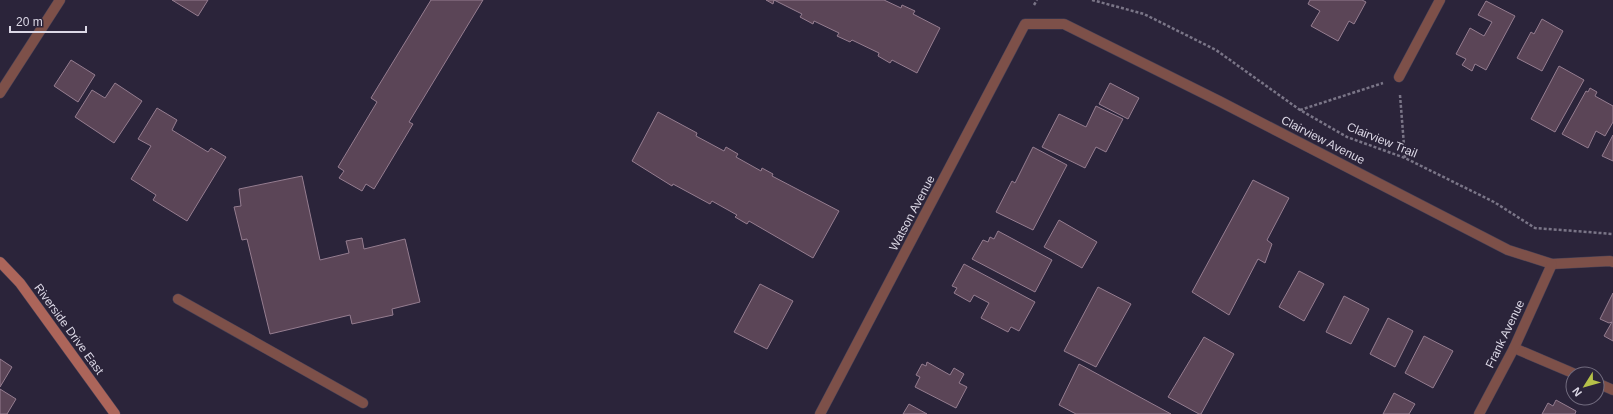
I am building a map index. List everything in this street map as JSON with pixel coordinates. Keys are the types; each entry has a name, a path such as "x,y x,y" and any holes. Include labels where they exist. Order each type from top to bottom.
{"main road":[{"name":"Riverside Drive East","path":"0,262 20,284 115,414"}],"street":[{"path":"0,93 60,0"},
{"path":"1399,77 1440,0"},
{"name":"Clairview Avenue","path":"1025,24 1064,24 1219,101 1508,250 1552,264 1613,262"},
{"name":"Watson Avenue","path":"820,414 1025,24"},
{"name":"Frank Avenue","path":"1479,414 1514,348 1552,264"},
{"path":"178,299 363,402"},
{"path":"1514,348 1565,370"}],"path":[{"name":"Clairview Trail","path":"1092,0 1144,14 1216,50 1300,110 1347,137 1406,158 1494,202 1535,228 1613,234"},
{"path":"1300,110 1399,77 1406,158"}],"building":[{"path":"172,0 208,0 198,16"},
{"path":"431,0 483,0 409,122 413,124 374,189 366,184 362,191 339,178 344,171 338,167 377,102 371,98"},
{"path":"766,0 774,0 773,4"},
{"path":"774,0 884,0 901,8 902,5 915,11 913,14 940,28 917,73 892,60 890,63 878,56 879,53 852,40 850,42 837,36 839,33 814,21 813,24 800,17 802,14"},
{"path":"1310,0 1362,0 1366,2 1354,24 1349,21 1338,41 1311,26 1320,11 1308,4"},
{"path":"1486,1 1515,16 1486,70 1475,64 1472,71 1462,65 1466,59 1456,54 1470,28 1484,36 1492,22 1478,15"},
{"path":"1542,19 1563,31 1542,71 1517,58 1531,32 1534,34"},
{"path":"71,60 95,75 78,102 54,86"},
{"path":"1559,66 1584,80 1555,132 1531,119"},
{"path":"115,83 142,101 114,143 75,117 92,90 105,98"},
{"path":"1110,83 1139,98 1128,119 1099,104"},
{"path":"1590,88 1597,92 1595,96 1613,106 1613,122 1605,136 1596,131 1588,148 1562,134 1586,91 1588,92"},
{"path":"1096,106 1123,119 1106,152 1096,147 1085,168 1042,147 1059,114 1086,127"},
{"path":"157,108 177,120 172,130 208,152 211,148 226,157 187,221 153,200 156,195 131,179 151,146 138,139"},
{"path":"658,112 697,133 696,136 724,151 726,147 738,154 736,157 761,171 762,168 773,174 772,176 839,211 813,258 749,221 747,224 735,217 737,215 712,201 710,204 673,184 672,186 632,161"},
{"path":"1613,135 1613,161 1602,156"},
{"path":"1033,147 1067,165 1033,230 996,212 1012,181 1015,183"},
{"path":"302,176 320,260 349,253 346,241 362,238 364,249 405,239 420,302 392,309 393,315 352,324 350,315 270,334 247,239 242,240 234,207 241,206 239,189"},
{"path":"1253,180 1289,198 1267,240 1272,244 1265,263 1258,259 1229,315 1192,292"},
{"path":"1059,220 1097,242 1082,268 1044,247"},
{"path":"998,231 1052,260 1035,292 972,259 983,240 988,242 990,237 994,239"},
{"path":"964,264 1035,302 1019,331 1011,327 1008,332 981,318 989,303 974,295 970,302 954,293 957,288 952,286"},
{"path":"1299,271 1324,284 1304,321 1279,307"},
{"path":"760,284 793,301 767,349 734,332"},
{"path":"1098,287 1131,304 1096,367 1064,351"},
{"path":"1613,293 1613,341 1604,336 1612,322 1609,323 1600,319"},
{"path":"1344,296 1369,309 1351,344 1326,332"},
{"path":"1388,318 1413,331 1395,367 1370,354"},
{"path":"1424,336 1453,351 1433,388 1405,373"},
{"path":"1204,337 1234,354 1201,414 1199,414 1168,397"},
{"path":"0,359 12,367 0,387"},
{"path":"927,362 950,375 954,368 964,374 959,383 967,387 956,408 915,387 920,377 916,375 922,364 926,366"},
{"path":"1079,364 1171,414 1076,414 1059,405"},
{"path":"0,389 16,399 7,414 0,414"},
{"path":"1394,393 1415,404 1409,414 1383,414"},
{"path":"1556,400 1576,411 1575,414 1542,414 1548,403 1553,406"},
{"path":"909,404 927,414 903,414"}]}
